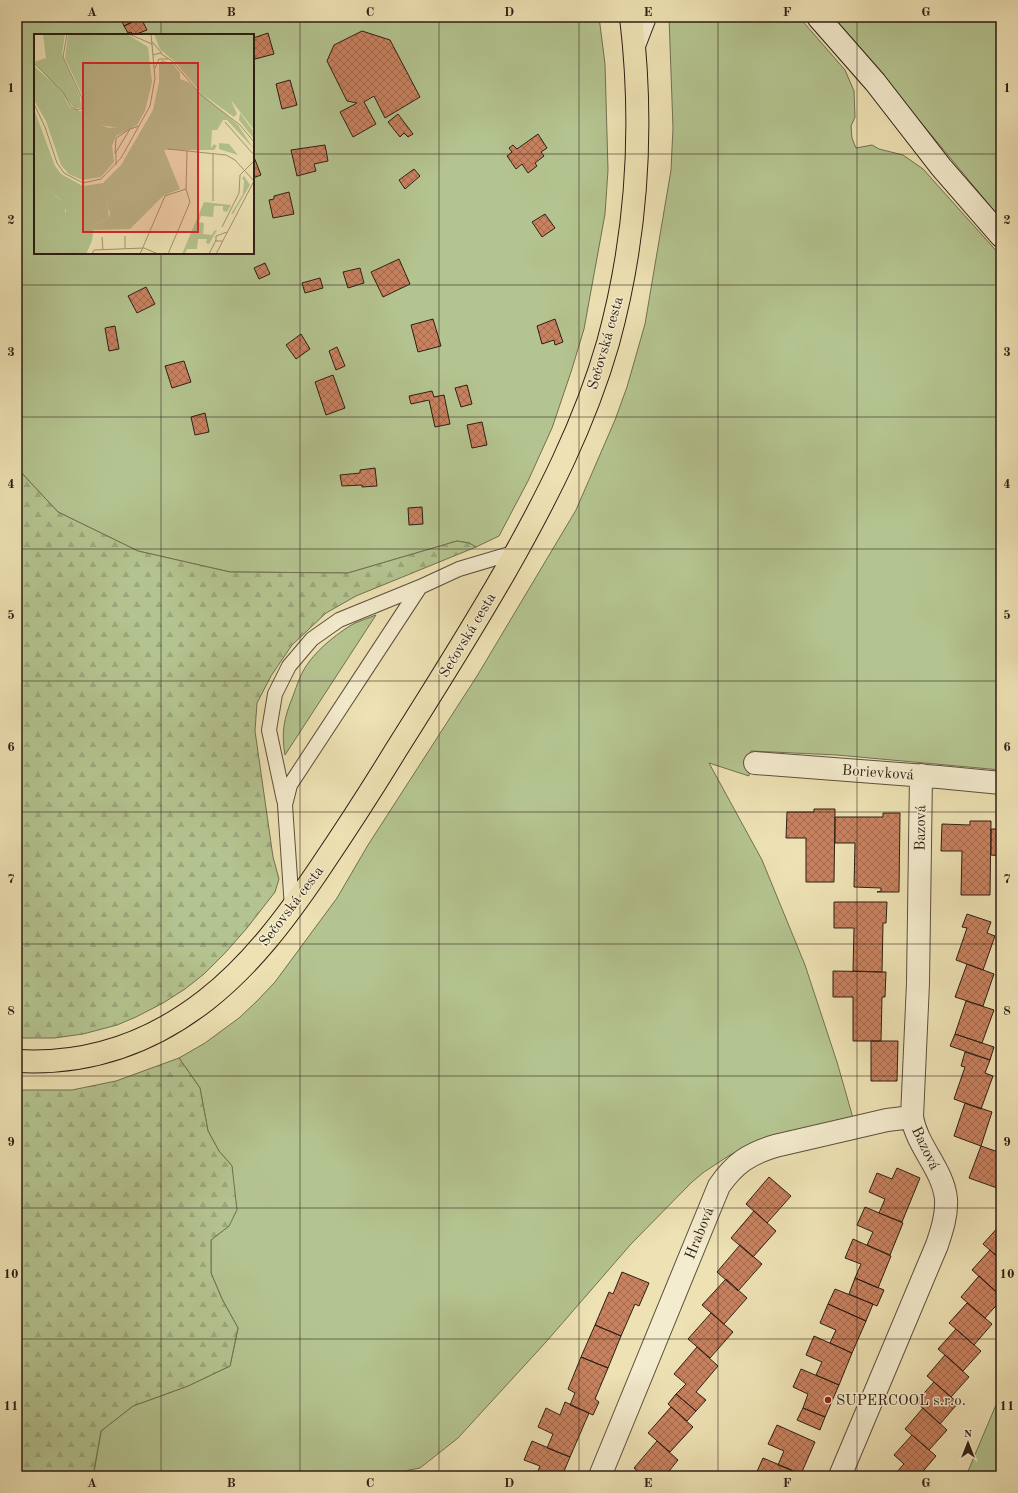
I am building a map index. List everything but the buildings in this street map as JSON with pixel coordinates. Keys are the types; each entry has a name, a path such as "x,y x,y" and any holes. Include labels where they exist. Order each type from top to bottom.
{"main road":[{"name":"Sečovská cesta","path":"17,1061 47,1061 96,1054 120,1048 144,1039 165,1029 209,998 234,976 258,950 292,908 344,833 437,684 516,552 547,495 576,431 597,378 612,326 628,248 633,207 638,138 638,106 631,17"}],"street":[{"path":"634,43 645,17"},
{"path":"818,17 876,82 941,167 1001,236"},
{"name":"Borievková","path":"755,763 1001,783"},
{"name":"Bazová","path":"840,1476 937,1244 943,1225 946,1199 943,1186 940,1176 918,1139 912,1117 918,983 921,776"},
{"name":"Hrabová","path":"600,1476 719,1186 728,1172 741,1161 758,1151 888,1120 912,1117"}],"lane":[{"path":"292,908 285,805 269,730 275,694 289,666 312,639 339,620 420,587 459,569 516,552"},
{"path":"285,805 290,784 420,587"}],"green space":[{"path":"17,17 599,17 605,64 608,170 605,214 584,329 552,428 528,481 499,536 476,547 469,543 457,541 348,573 230,572 138,551 58,512 17,468"},
{"path":"669,17 799,17 845,70 854,91 855,117 851,126 852,138 856,148 872,145 879,149 903,155 923,169 1001,256 1001,770 837,755 751,751 749,776 709,763 762,860 805,965 837,1062 853,1118 749,1146 730,1155 704,1172 692,1182 631,1244 546,1342 458,1438 420,1468 371,1476 135,1476 94,1472 101,1431 133,1406 188,1386 230,1366 238,1328 222,1299 211,1273 211,1240 229,1226 232,1166 219,1151 208,1131 200,1088 179,1058 205,1043 239,1018 257,1001 275,982 337,898 368,845 477,676 576,510 615,420 627,387 645,324 671,170 673,128"},
{"path":"833,17 1001,17 1001,219 840,25"},
{"path":"17,468 58,512 138,551 230,572 348,573 457,541 469,543 476,547 356,596 326,613 292,645 271,676 257,703 255,731 273,857 279,879 275,892 225,953 204,974 185,989 163,1003 117,1025 83,1034 54,1038 17,1038"},
{"path":"376,615 285,755 283,732 285,718 301,674 306,666 318,651 336,635 355,623"},
{"path":"179,1058 200,1088 208,1131 219,1151 232,1166 237,1210 229,1226 211,1240 211,1273 222,1299 238,1328 230,1366 188,1386 133,1406 101,1431 93,1476 17,1476 17,1090 72,1090 116,1081"},
{"path":"1001,1393 1001,1476 984,1474 983,1476 966,1476"}],"place":[{"name":"SUPERCOOL s.r.o.","path":"828,1400"}]}
